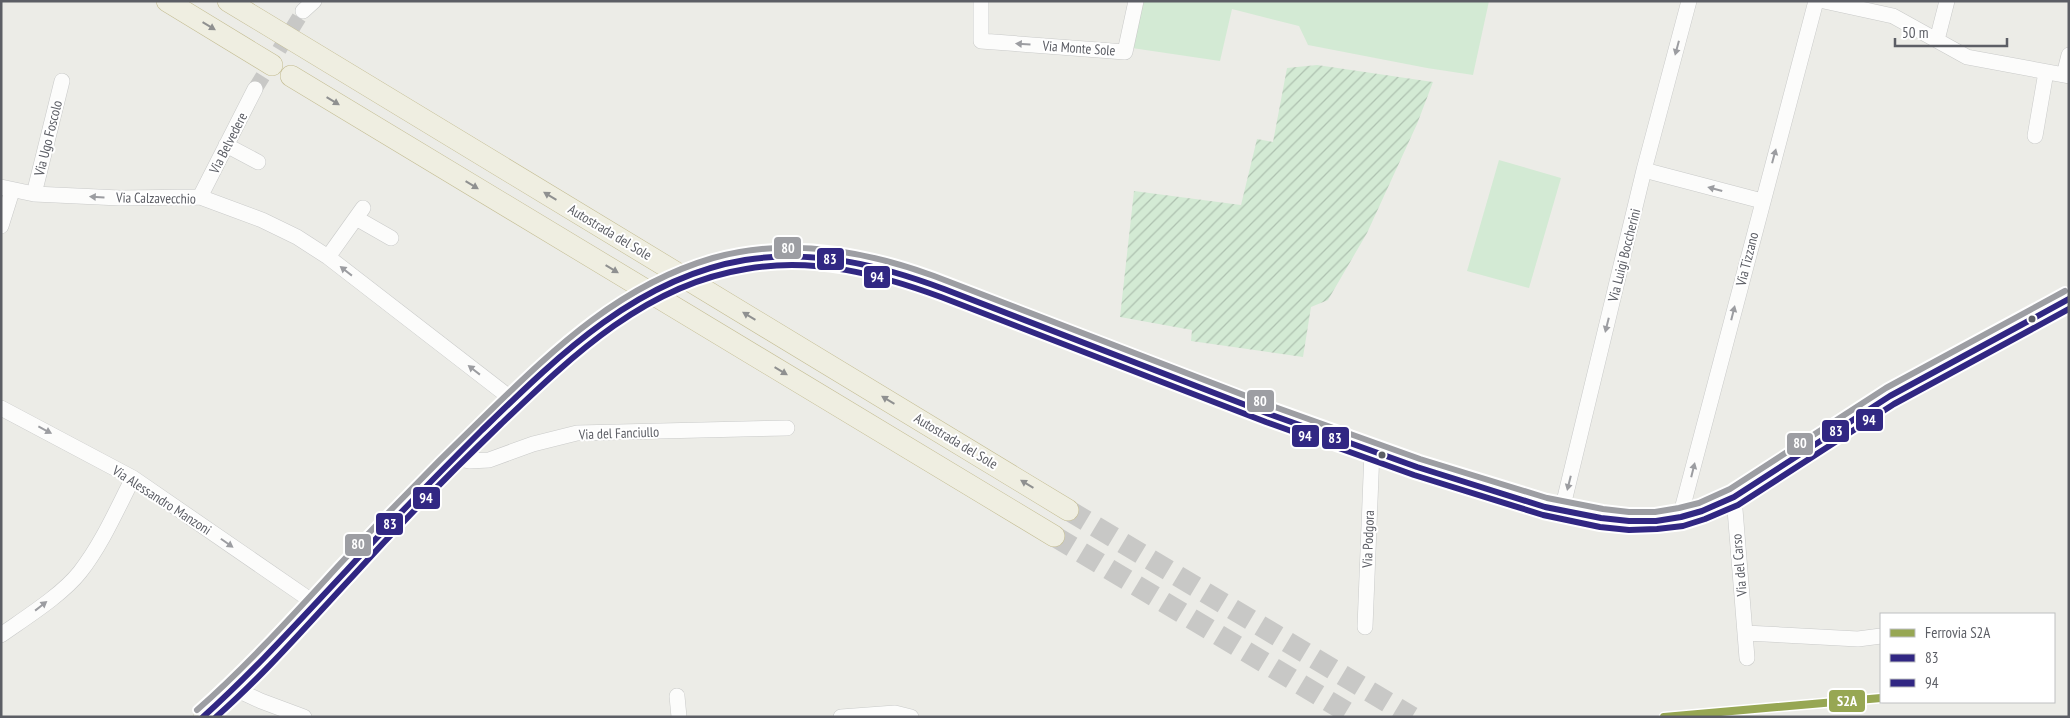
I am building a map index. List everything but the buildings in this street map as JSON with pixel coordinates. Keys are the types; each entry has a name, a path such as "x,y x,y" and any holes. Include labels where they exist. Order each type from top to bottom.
{"highway":[{"path":"167,1 272,64"},
{"name":"Autostrada del Sole","path":"228,1 1068,510"},
{"path":"291,76 1054,536"}],"main road":[{"path":"721,265 774,257 793,257 850,260 878,267 930,284 1372,451 1502,494 1562,510 1612,519 1656,520 1680,517 1706,510 1734,497 1890,396 2069,300"},
{"path":"203,717 235,689 406,506 513,400 589,331 617,312"}],"street":[{"name":"Via Monte Sole","path":"981,1 982,41 1125,52 1136,1"},
{"name":"Via Luigi Boccherini","path":"1562,510 1644,170 1689,1"},
{"name":"Via Tizzano","path":"1680,517 1816,1"},
{"path":"1824,1 1893,16 1967,57 2066,76 2069,55"},
{"path":"1936,40 1947,1"},
{"path":"2035,136 2046,72"},
{"name":"Via Ugo Foscolo","path":"34,194 62,82"},
{"name":"Via Belvedere","path":"200,197 256,89"},
{"path":"226,145 258,162"},
{"path":"1644,170 1762,201"},
{"path":"1,226 7,189"},
{"name":"Via Calzavecchio","path":"7,189 34,194 120,198 200,197 262,220 328,257 513,400"},
{"path":"328,257 360,213 391,238"},
{"name":"Via Alessandro Manzoni","path":"1,408 133,478 316,604"},
{"name":"Via del Fanciullo","path":"454,458 468,461 484,461 533,444 577,433 787,428"},
{"name":"Via Podgora","path":"1365,627 1372,451"},
{"path":"1,635 61,590 79,573 93,553 133,478"},
{"name":"Via del Carso","path":"1734,497 1747,658"},
{"path":"1745,633 1858,639 1880,636"},
{"path":"235,689 261,702 304,717"},
{"path":"677,696 679,717"},
{"path":"840,717 895,713 911,717"}],"green space":[{"path":"1144,1 1489,1 1473,75 1308,45 1299,26 1232,9 1220,61 1132,48"},
{"path":"1317,65 1433,82 1417,124 1367,233 1328,300 1311,307 1303,357 1191,341 1192,330 1120,317 1134,191 1241,205 1257,139 1273,142 1287,68"},
{"path":"1499,160 1561,178 1529,288 1467,271"}],"tunnel":[{"path":"255,89 303,11"},
{"path":"617,312 664,286 721,265"},
{"path":"1068,510 1412,717"},
{"path":"1054,536 1355,717"}],"rail line":[{"name":"S2A","path":"1664,717 1880,698"}],"transit line":[{"name":"80","path":"197,710 270,639 433,467 516,386 566,341 592,320 649,284 713,258 769,248 797,248 825,249 880,259 934,276 1272,406 1420,459 1547,498 1629,512 1655,512 1679,508 1699,503 1730,489 1886,388 2065,291"},
{"name":"83","path":"203,717 276,646 464,448 569,349 601,324 668,284 705,269 745,260 771,257 821,258 871,266 920,280 1269,414 1417,467 1545,507 1601,518 1629,521 1656,521 1681,517 1702,511 1734,497 1890,396 2069,299"},
{"name":"94","path":"216,717 303,631 444,480 555,373 612,327 643,307 675,290 709,277 746,269 796,265 845,270 894,281 941,297 1266,422 1414,475 1543,515 1600,527 1629,530 1683,526 1738,505 1894,404 2069,309"}]}
